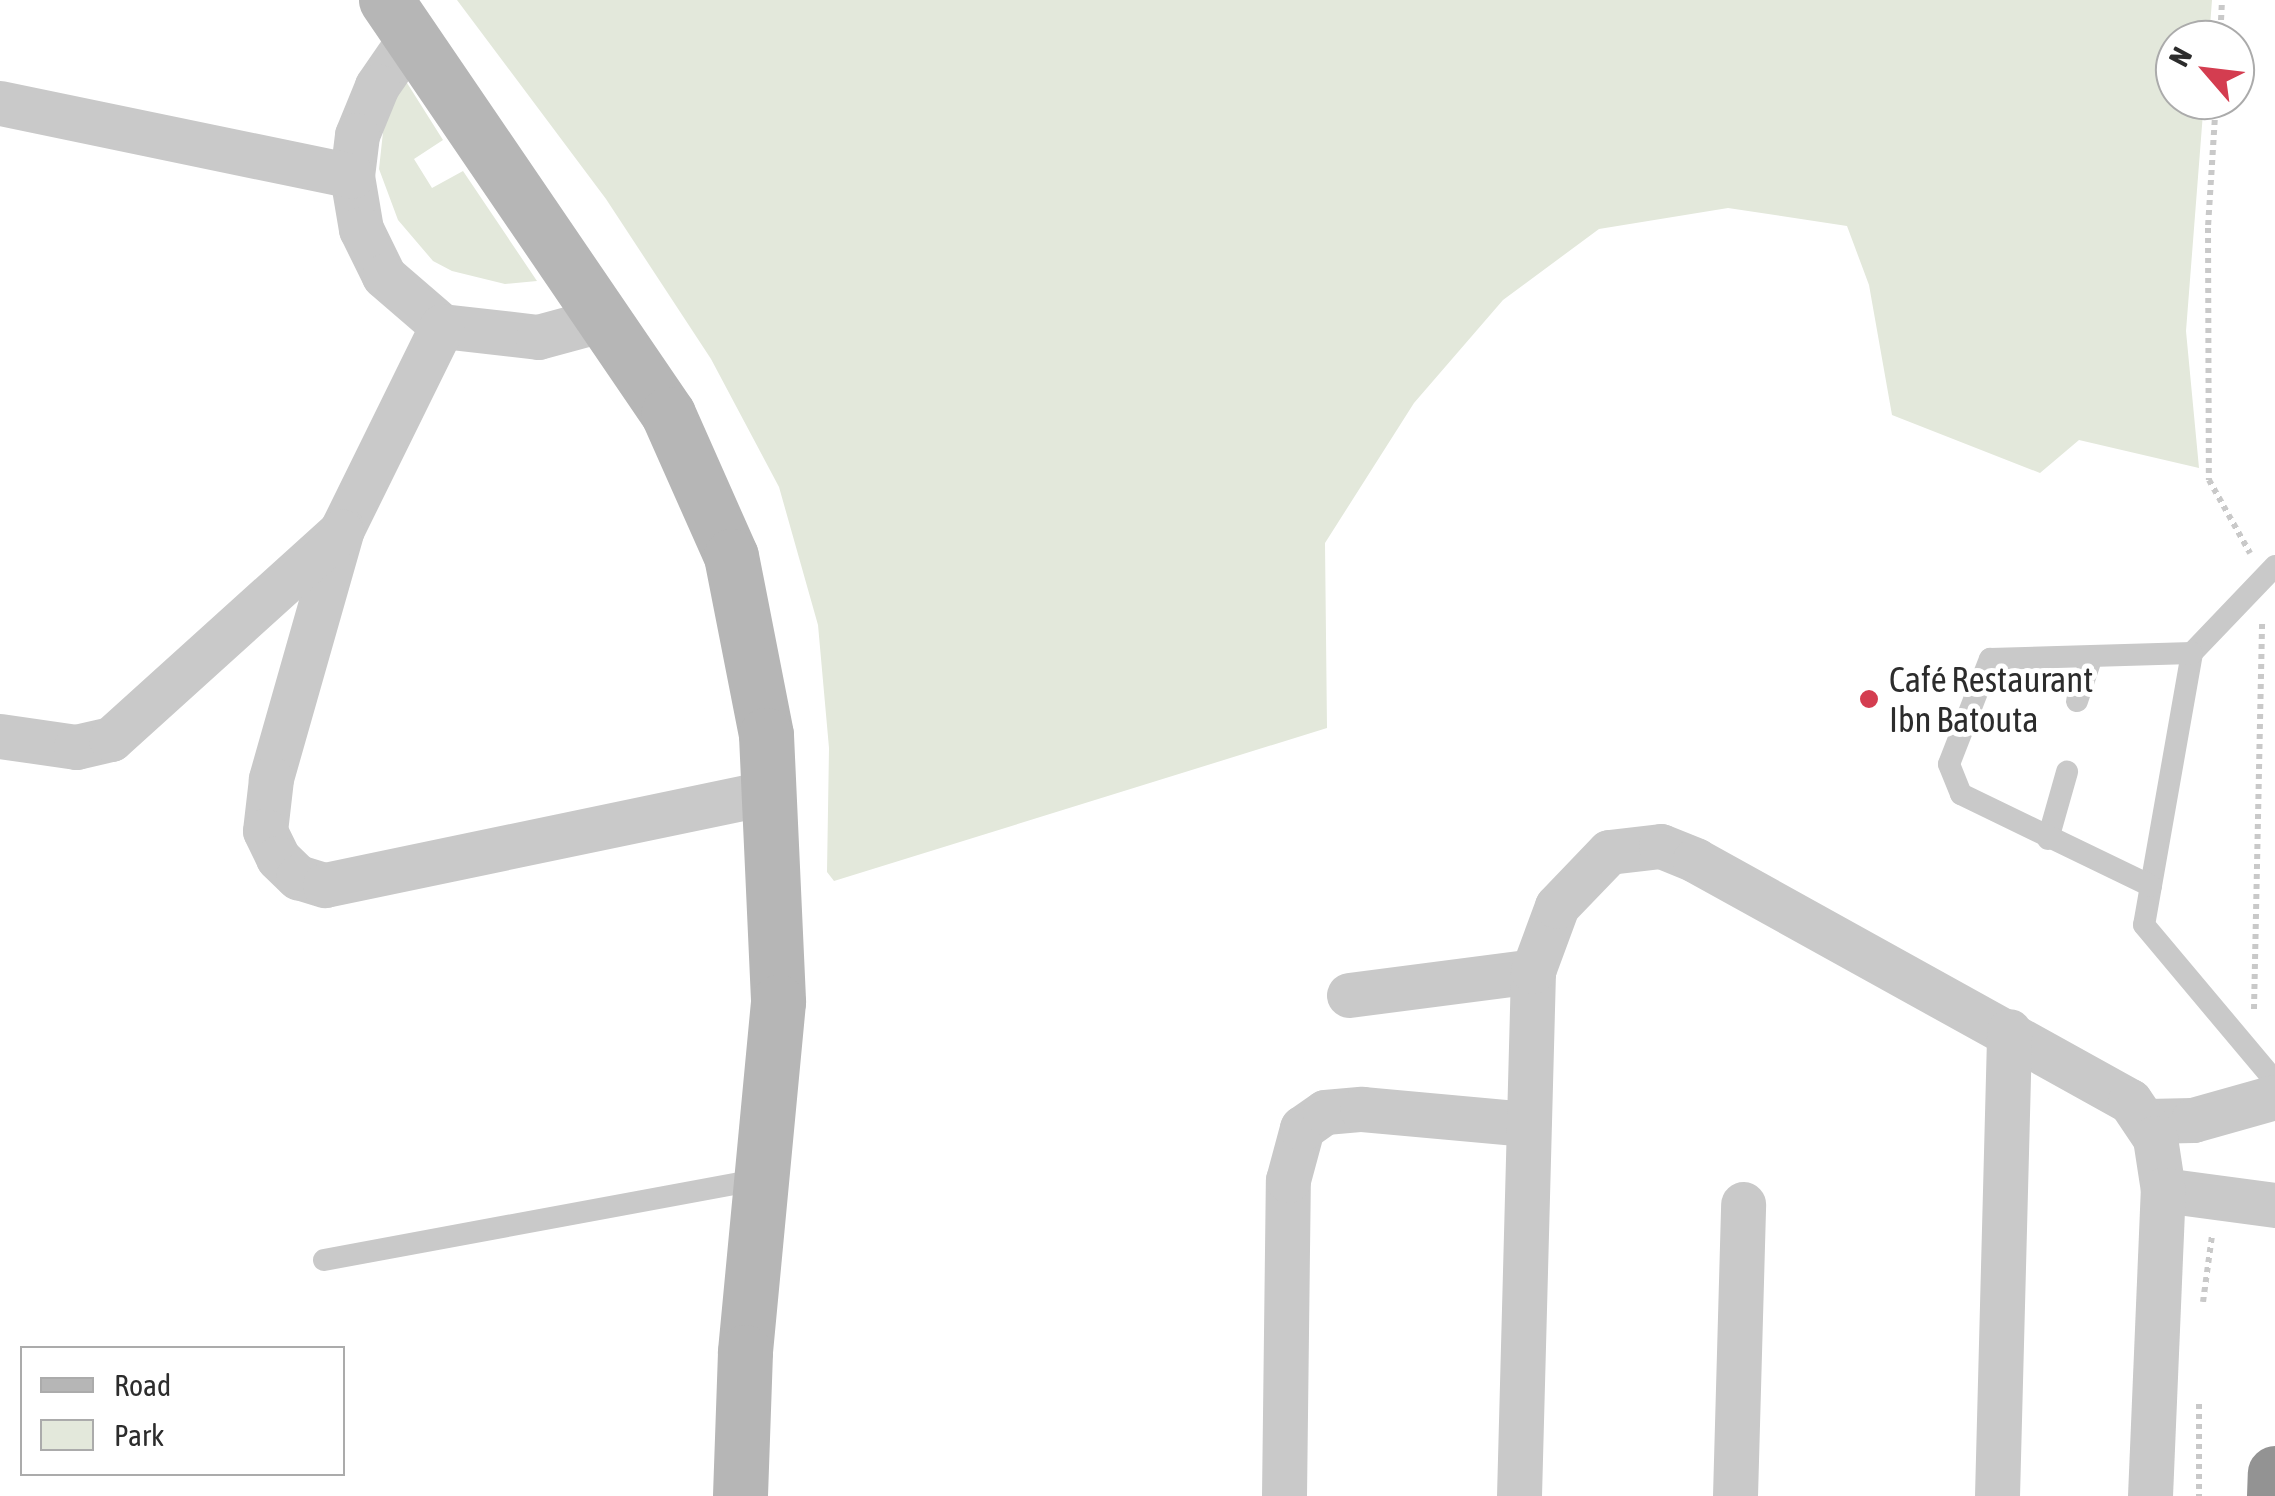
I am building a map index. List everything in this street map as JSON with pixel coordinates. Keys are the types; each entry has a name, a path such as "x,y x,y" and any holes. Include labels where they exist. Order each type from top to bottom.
{"highway":[{"path":"2274,1496 2275,1473"}],"street":[{"path":"399,18 356,135 352,176 361,229 384,276 442,326 538,337 601,320"},
{"path":"399,18 668,414 731,556 766,734 778,1002 759,1179 740,1496"},
{"path":"0,102 352,176"},
{"path":"442,326 342,529 271,779 265,831 278,858 298,878 325,885 769,792"},
{"path":"0,736 76,747 111,739 342,529"},
{"path":"1519,1496 1534,971 1557,906 1593,862 1625,847 1661,846 2009,1031 2130,1101 2146,1120 2162,1162 2150,1496"},
{"path":"1349,995 1534,971"},
{"path":"1997,1496 2009,1031"},
{"path":"2146,1120 2194,1120 2275,1097"},
{"path":"1284,1496 1288,1180 1302,1128 1325,1112 1362,1109 1528,1124"},
{"path":"2162,1190 2253,1203"},
{"path":"1735,1496 1743,1204"}],"lane":[{"path":"2275,566 2192,653 2145,932 2275,1081"},
{"path":"2151,886 2048,840 1960,794 1949,764 1985,662 2192,653"},
{"path":"2077,701 2091,659"},
{"path":"2048,840 2068,772"},
{"path":"324,1260 759,1179"}],"path":[{"path":"2200,1323 2211,1237 2253,1203"},
{"path":"2199,1398 2199,1496"}],"green space":[{"path":"457,0 2212,0 2210,20 2155,20 2155,120 2202,120 2186,331 2199,468 2079,440 2040,473 1892,415 1869,285 1847,226 1728,208 1599,229 1503,300 1414,403 1325,543 1327,728 834,881 827,872 829,748 818,625 779,487 711,359 606,199"},
{"path":"402,75 443,140 414,159 432,188 463,171 537,281 505,284 452,271 433,261 398,220 379,169 384,123"}],"place":[{"name":"Café Restaurant Ibn Batouta","path":"1869,699"}]}
